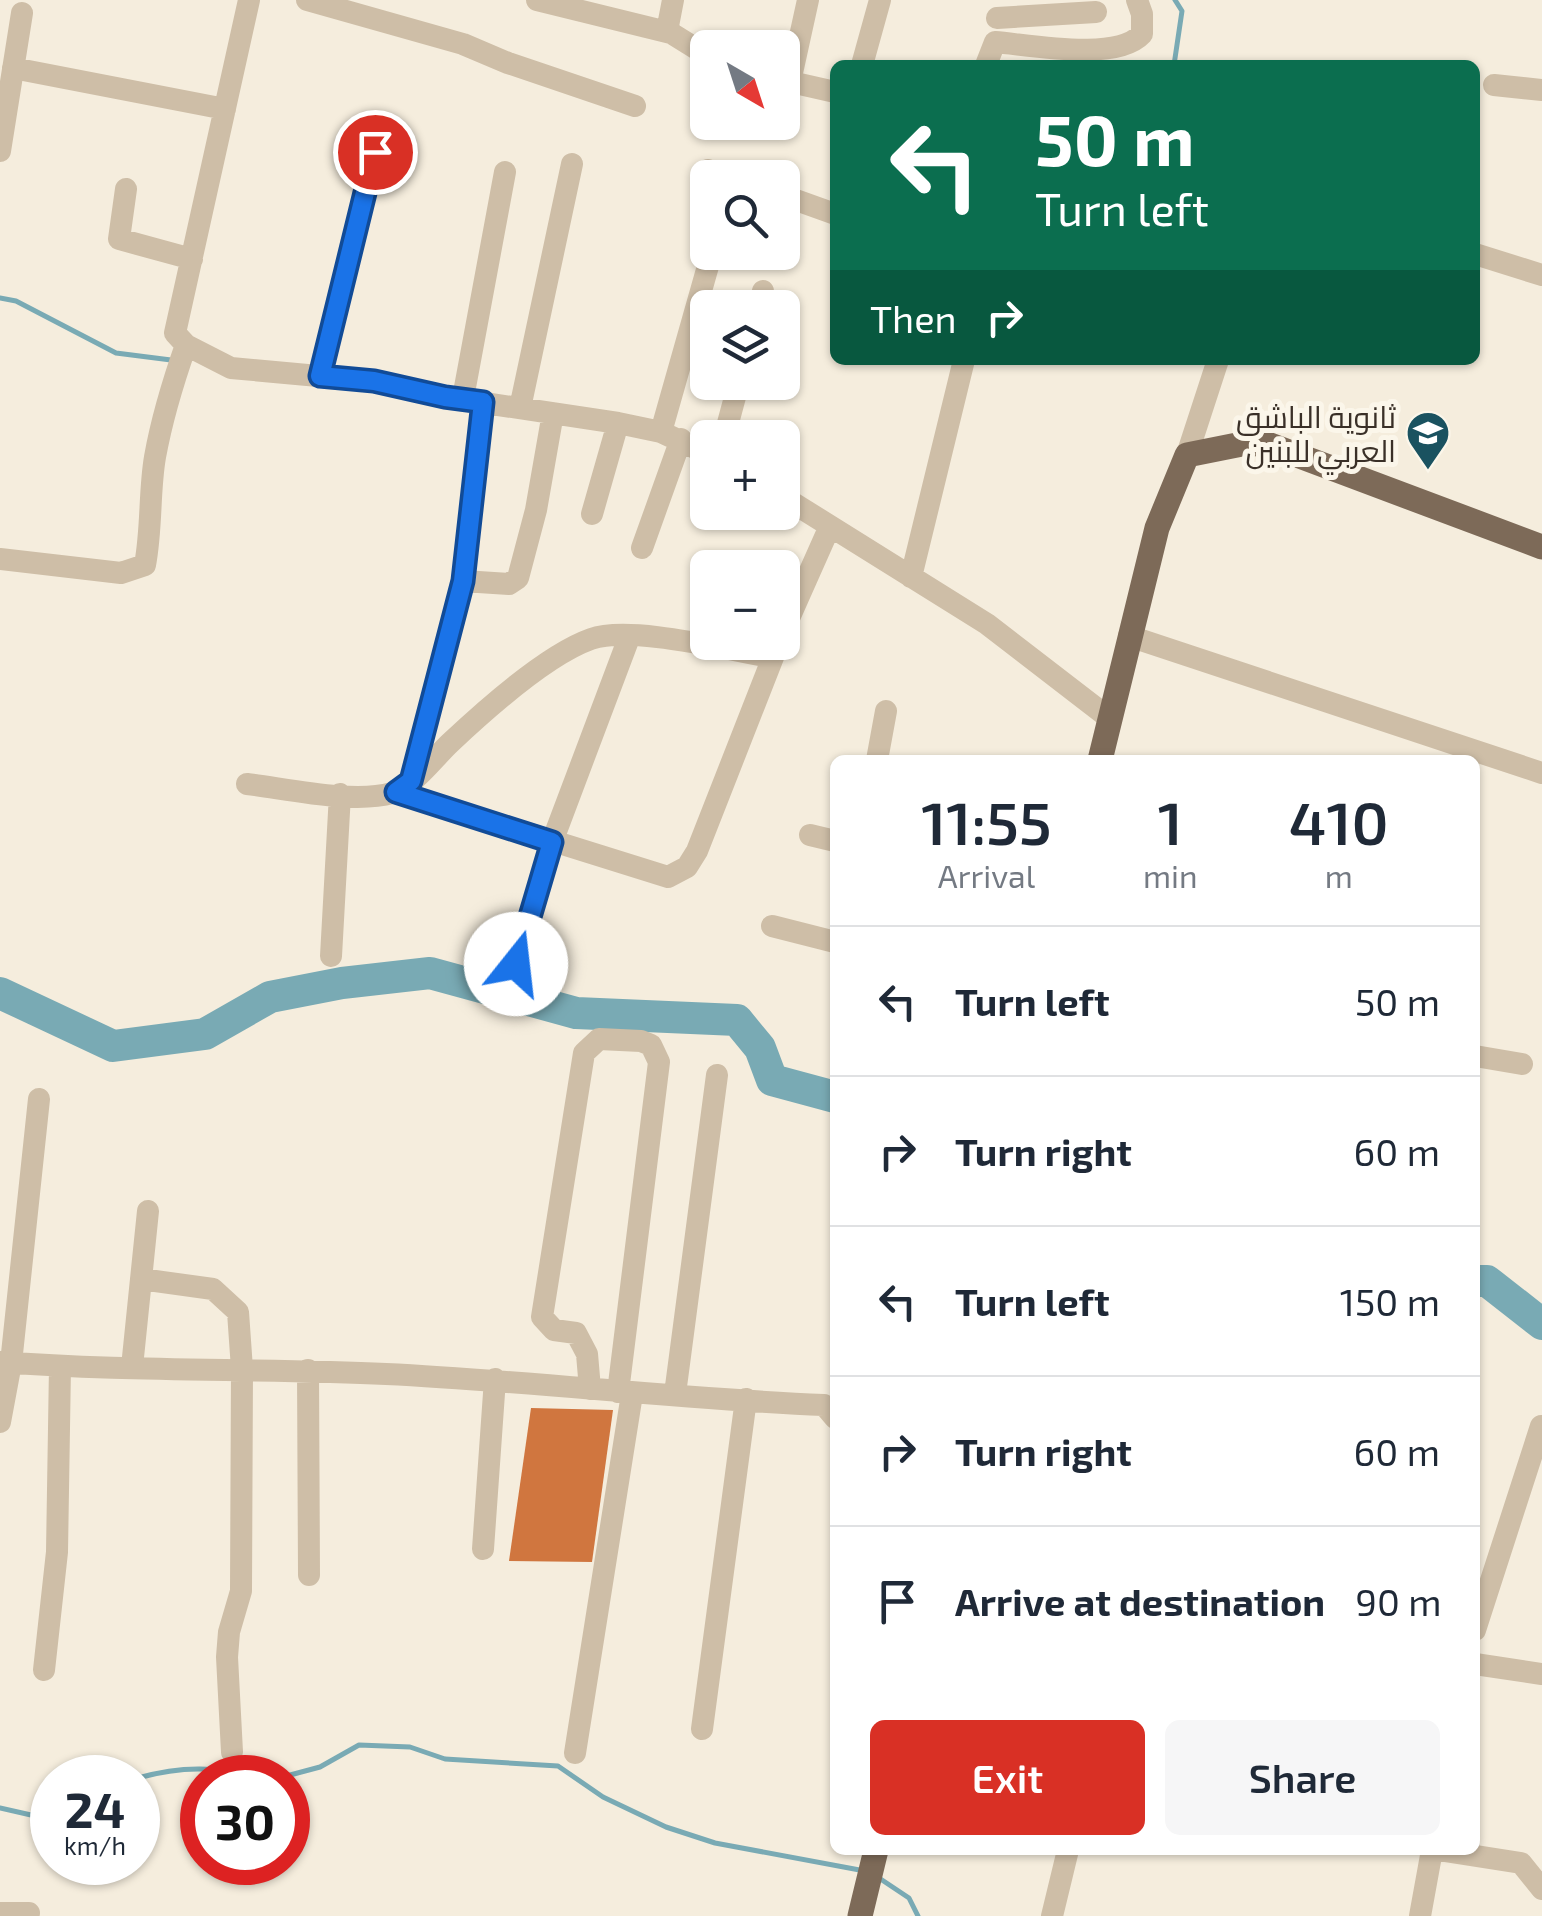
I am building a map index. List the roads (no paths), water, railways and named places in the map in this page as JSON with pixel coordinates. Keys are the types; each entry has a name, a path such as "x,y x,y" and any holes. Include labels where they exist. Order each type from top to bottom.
{"main road":[{"path":"1101,755 1157,528 1187,455 1247,443 1270,445 1542,547"},
{"path":"861,1910 875,1855"}],"street":[{"path":"250,0 175,333 186,345 231,368 374,381 445,397 618,423 672,436 690,445"},
{"path":"307,0 464,44 508,64 635,106"},
{"path":"537,0 670,33 690,45"},
{"path":"670,33 673,0"},
{"path":"800,30 808,0"},
{"path":"863,60 880,0"},
{"path":"1096,12 998,9 990,54 1078,50 1134,42 1142,34 1137,0"},
{"path":"0,151 22,14"},
{"path":"12,68 225,109"},
{"path":"800,84 830,91"},
{"path":"1494,85 1542,90"},
{"path":"320,376 375,152"},
{"path":"520,408 572,164"},
{"path":"404,786 463,581 473,400 505,172"},
{"path":"126,189 119,239 192,259"},
{"path":"800,201 830,212"},
{"path":"1480,256 1542,276"},
{"path":"642,548 672,436 708,270"},
{"path":"0,559 121,572 144,565 152,526 154,462 168,398 186,345"},
{"path":"911,577 963,365"},
{"path":"1187,455 1216,365"},
{"path":"463,581 508,584 518,578 536,510 553,413"},
{"path":"592,514 618,423"},
{"path":"800,507 987,624 1108,718"},
{"path":"800,594 830,526"},
{"path":"516,964 552,842 630,635"},
{"path":"248,784 378,796 404,786 480,714 566,651 594,638 630,635 690,641"},
{"path":"1129,636 1542,772"},
{"path":"404,786 552,842 668,877 687,868 697,851 772,660"},
{"path":"877,755 886,711"},
{"path":"330,956 340,794"},
{"path":"810,835 830,840"},
{"path":"772,926 830,941"},
{"path":"575,1753 625,1393 659,1062 651,1045 640,1041 598,1039 584,1053 542,1317 554,1330 576,1333 582,1341 590,1390"},
{"path":"1480,1057 1522,1064"},
{"path":"675,1394 717,1076"},
{"path":"0,1422 39,1099"},
{"path":"132,1367 148,1211"},
{"path":"141,1279 213,1290 238,1312 242,1369 241,1591 229,1632 227,1657 232,1752"},
{"path":"6,1362 308,1370 495,1380 625,1393 824,1405 830,1412"},
{"path":"44,1670 57,1552 60,1366"},
{"path":"308,1370 310,1575"},
{"path":"483,1549 495,1380"},
{"path":"702,1729 746,1398"},
{"path":"1480,1615 1541,1426"},
{"path":"1480,1665 1542,1674"},
{"path":"1052,1916 1067,1855"},
{"path":"1420,1916 1434,1855"},
{"path":"1468,1855 1520,1863 1542,1888"},
{"path":"0,1913 30,1913"}],"waterway":[{"path":"1175,0 1182,11 1175,60"},
{"path":"0,298 16,301 116,353 171,360"},
{"path":"0,993 113,1046 205,1034 270,997 342,983 430,973 576,1013 737,1020 760,1048 772,1080 830,1096"},
{"path":"1480,1281 1487,1281 1542,1324"},
{"path":"310,1770 359,1745 410,1747 445,1759 558,1766 603,1797 666,1827 715,1843 865,1871"},
{"path":"160,1773 180,1770"},
{"path":"0,1808 30,1815"},
{"path":"879,1878 909,1898 918,1916"}],"place":[{"name":"ثانوية الباشق العربي للبنين","path":"1428,471"}]}
